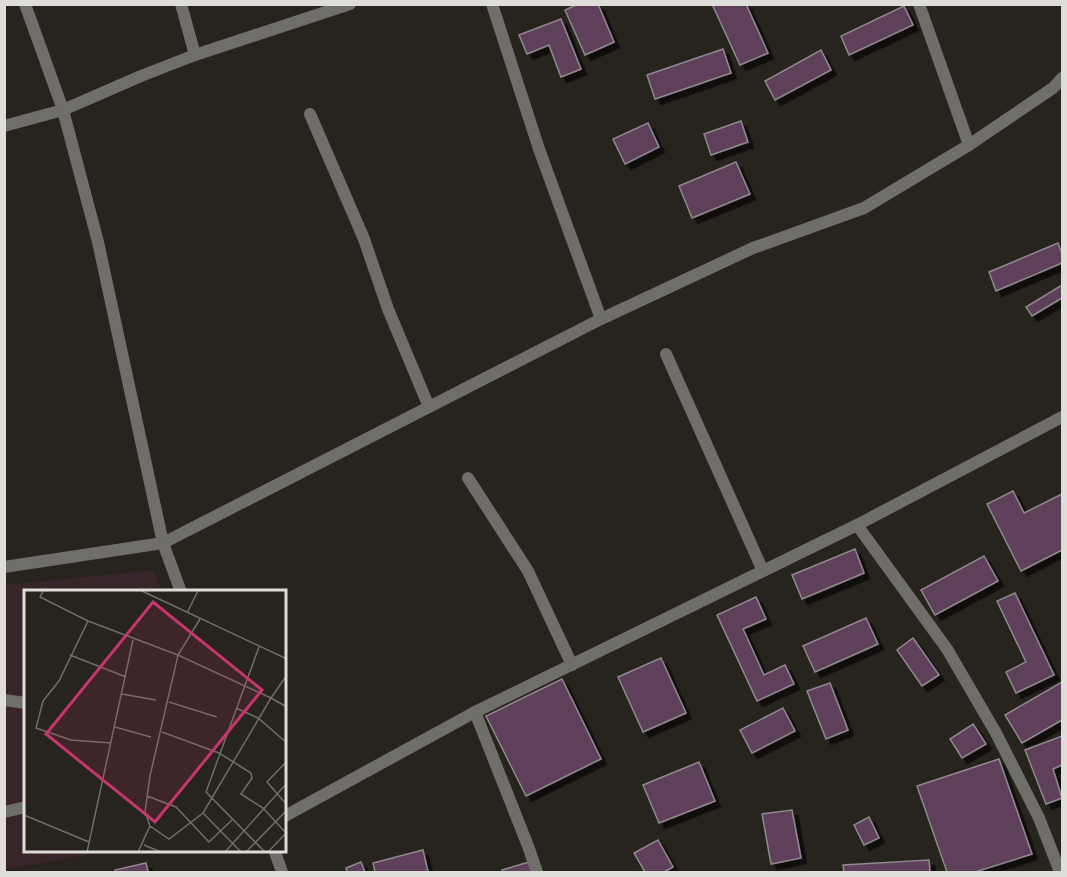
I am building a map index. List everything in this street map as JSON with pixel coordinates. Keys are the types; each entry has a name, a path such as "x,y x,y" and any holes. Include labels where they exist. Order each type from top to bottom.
{"street":[{"path":"25,4 63,110 98,242 163,543 180,590"},
{"path":"181,4 195,55"},
{"path":"4,126 63,110 141,75 195,55 350,4"},
{"path":"492,4 539,149 601,319"},
{"path":"919,4 969,145"},
{"path":"4,567 163,543 601,319 753,248 864,208 969,145 1053,88 1062,78"},
{"path":"310,114 364,239 388,309 429,407"},
{"path":"666,354 763,571"},
{"path":"286,815 475,712 857,525 1062,417"},
{"path":"468,478 528,570 573,665"},
{"path":"857,525 947,649 996,733 1039,818 1060,873"},
{"path":"4,700 24,703"},
{"path":"475,712 537,873"},
{"path":"4,812 24,807"},
{"path":"275,853 282,873"}],"shaded area":[{"path":"154,570 161,590 24,590 24,853 97,853 8,869 4,857 4,585"}],"building":[{"path":"578,4 598,4 614,42 585,55 565,10"},
{"path":"712,4 746,4 768,53 740,65"},
{"path":"904,6 913,25 849,55 841,36"},
{"path":"561,19 581,69 561,77 549,45 527,54 519,35"},
{"path":"723,49 731,73 655,99 647,75"},
{"path":"821,50 831,70 775,100 765,81"},
{"path":"741,121 748,142 711,155 704,134"},
{"path":"648,123 659,147 625,164 613,139"},
{"path":"736,162 750,194 692,218 679,186"},
{"path":"1058,243 1062,263 996,291 989,272"},
{"path":"1062,285 1062,298 1032,316 1026,307"},
{"path":"1013,491 1024,513 1062,494 1062,550 1021,571 987,504"},
{"path":"855,549 864,573 802,599 792,575"},
{"path":"984,556 998,581 935,615 921,590"},
{"path":"1015,593 1054,675 1016,693 1006,672 1026,662 997,601"},
{"path":"756,597 766,619 743,629 764,675 785,665 794,684 757,701 717,615"},
{"path":"866,618 878,644 815,672 803,646"},
{"path":"913,638 939,675 922,686 897,650"},
{"path":"661,658 686,713 643,732 618,677"},
{"path":"562,679 601,759 526,796 486,716"},
{"path":"1062,682 1062,720 1022,743 1005,715"},
{"path":"830,683 848,730 826,739 807,691"},
{"path":"783,708 795,731 752,753 740,730"},
{"path":"973,724 986,744 962,758 950,739"},
{"path":"1062,736 1062,765 1053,769 1062,798 1046,804 1025,750"},
{"path":"999,759 1032,854 975,872 947,872 917,786"},
{"path":"699,762 715,801 659,823 643,785"},
{"path":"792,810 801,858 771,864 762,814"},
{"path":"869,817 879,838 864,845 854,825"},
{"path":"658,840 673,867 664,872 645,872 634,853"},
{"path":"423,850 428,872 375,872 373,863"},
{"path":"929,860 930,872 844,872 843,865"},
{"path":"361,862 365,872 347,872 346,868"},
{"path":"529,862 532,872 503,872 502,870"},
{"path":"146,863 148,872 115,872 115,870"}]}
